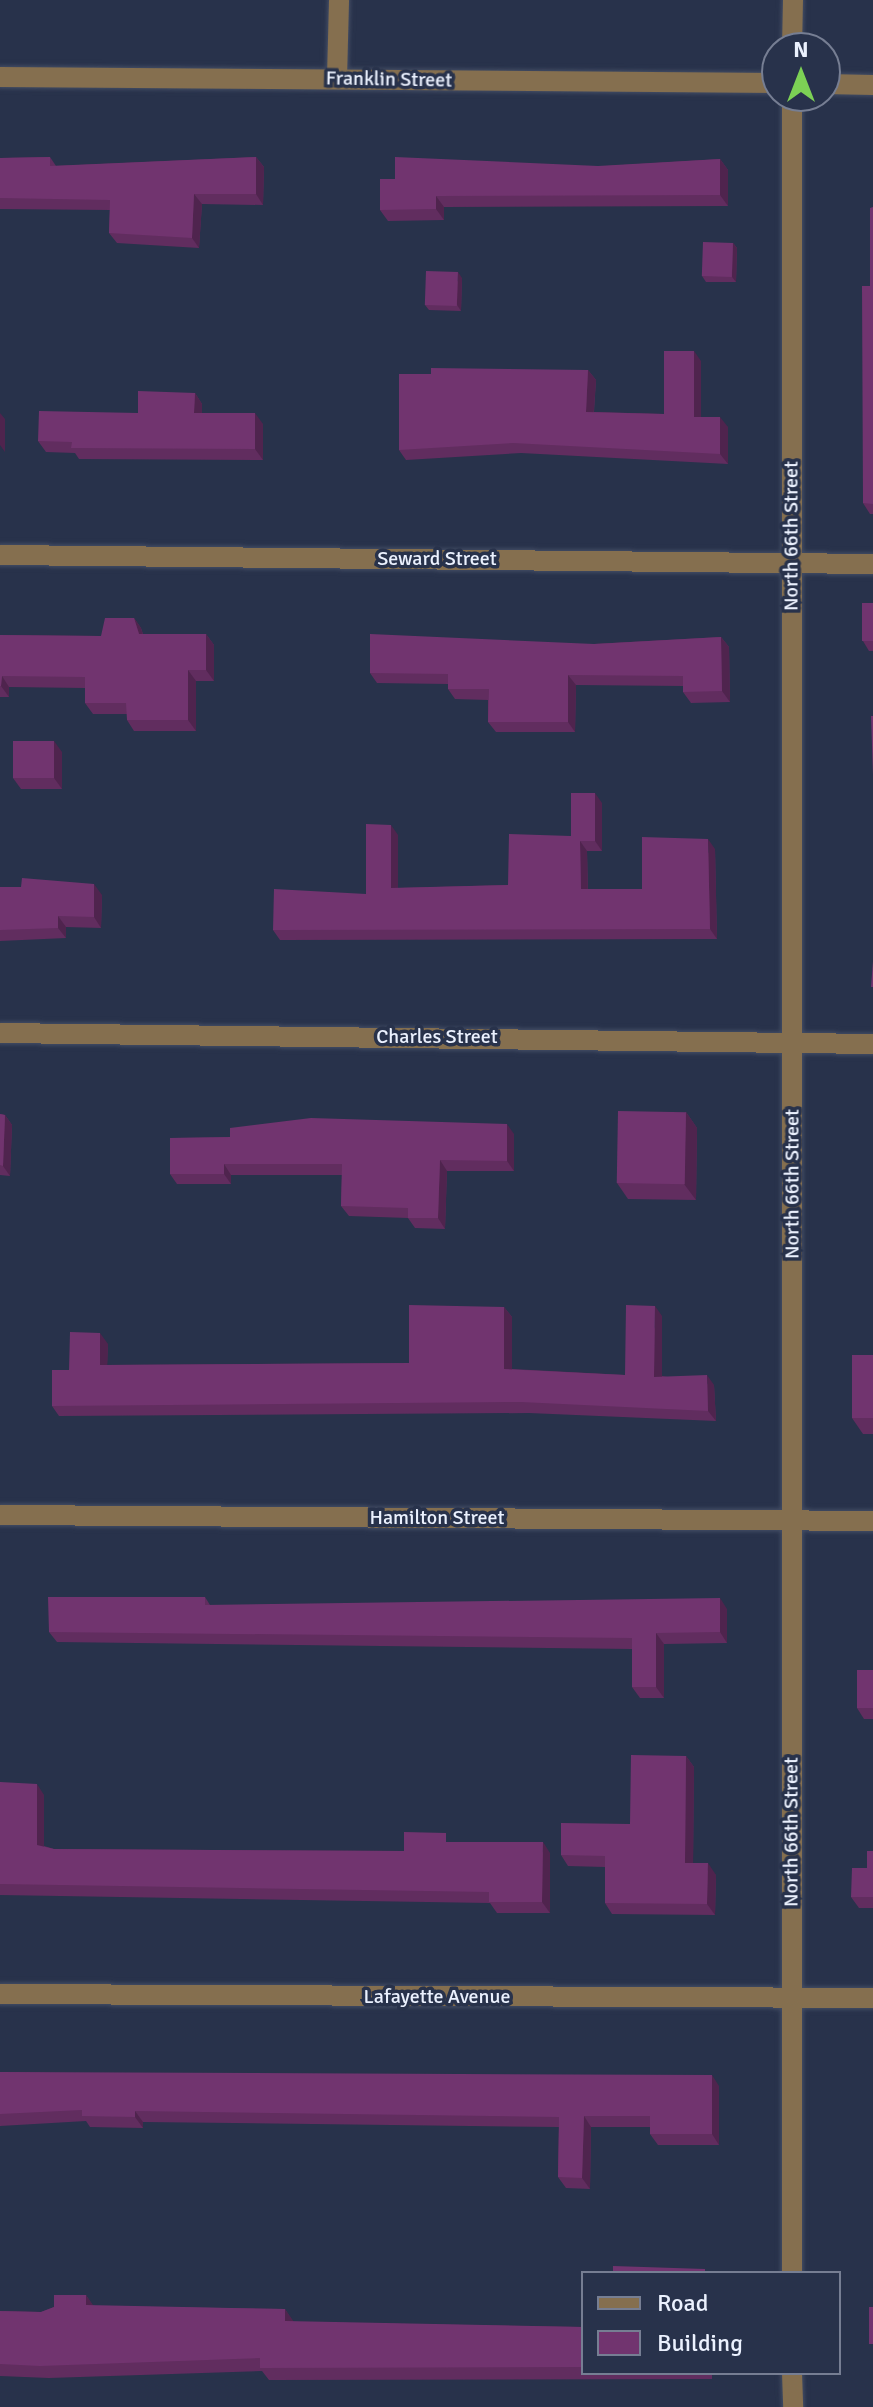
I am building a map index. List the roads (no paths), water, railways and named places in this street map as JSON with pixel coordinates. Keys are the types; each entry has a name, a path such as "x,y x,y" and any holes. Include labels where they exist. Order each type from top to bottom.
{"street":[{"path":"337,78 339,0"},
{"path":"792,32 793,0"},
{"name":"Franklin Street","path":"0,77 761,83"},
{"path":"841,84 873,85"},
{"name":"North 66th Street","path":"792,112 792,2271"},
{"name":"Seward Street","path":"0,555 873,564"},
{"name":"Charles Street","path":"0,1033 873,1044"},
{"name":"Hamilton Street","path":"0,1515 873,1521"},
{"name":"Lafayette Avenue","path":"0,1994 873,1998"},
{"path":"792,2375 793,2407"}]}
